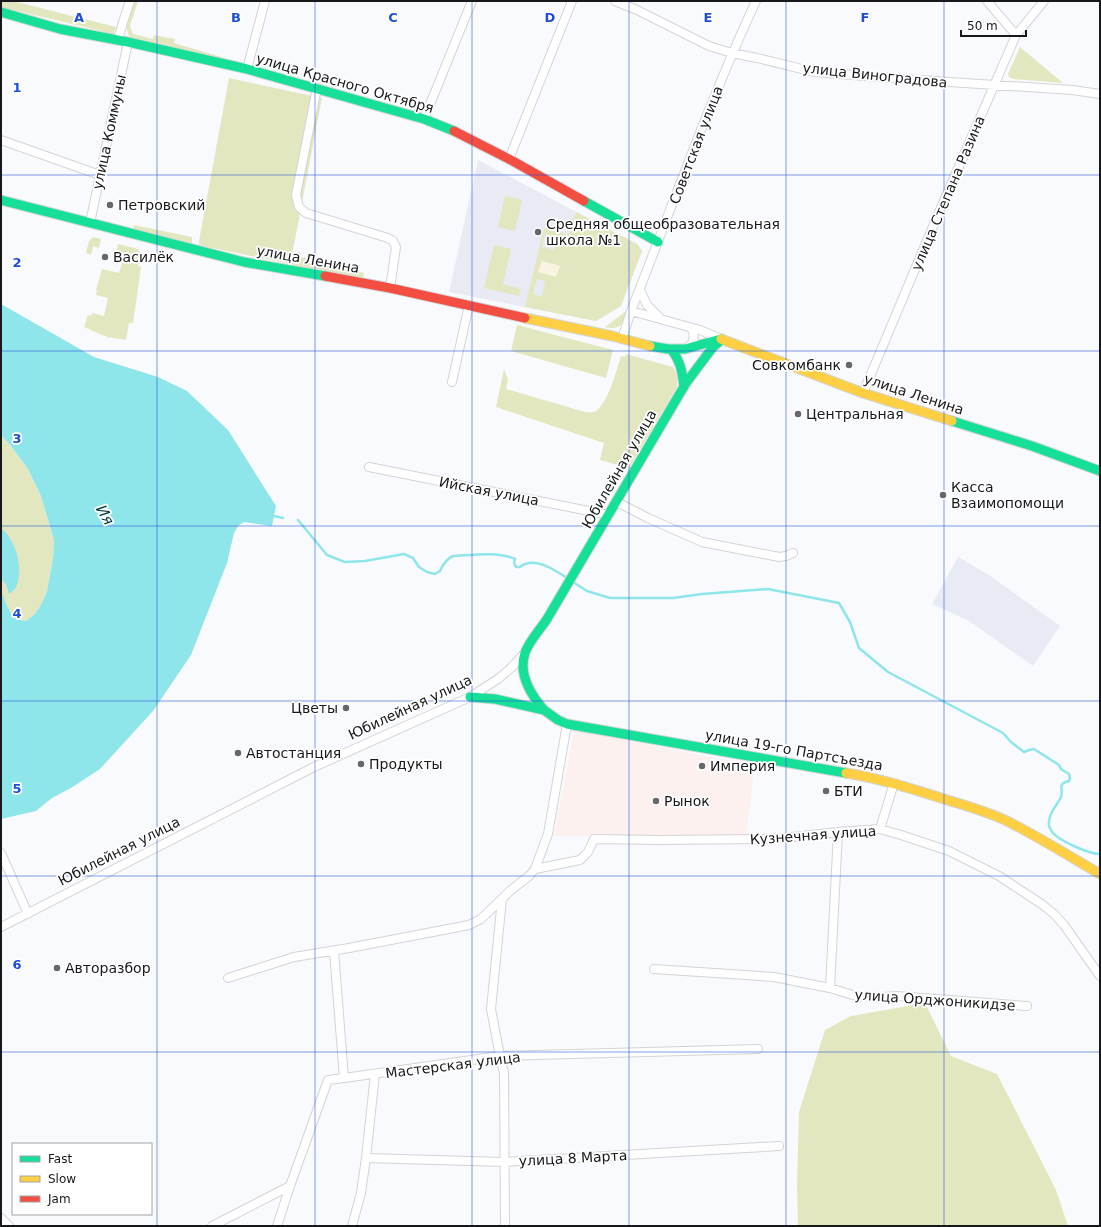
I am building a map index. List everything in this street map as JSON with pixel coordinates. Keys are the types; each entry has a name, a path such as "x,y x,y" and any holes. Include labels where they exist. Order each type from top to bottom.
{"street":[{"name":"улица Коммуны","path":"90,223 100,175 123,41 123,22 130,1"},
{"path":"247,69 265,1"},
{"path":"424,119 472,1"},
{"path":"509,158 572,1"},
{"name":"улица Виноградова","path":"615,1 637,10 709,46 732,54 757,58 814,72 994,86 1072,90 1100,94"},
{"name":"Советская улица","path":"622,339 631,311 732,54 756,1"},
{"path":"987,1 1016,35"},
{"name":"улица Степана Разина","path":"864,393 937,217 1016,35 1044,1"},
{"name":"улица Красного Октября","path":"1,12 60,28 247,69 424,119 454,131 509,158 658,242"},
{"path":"317,88 296,195 298,207 306,213 388,238 393,241 396,247 390,288"},
{"path":"1,140 100,175"},
{"name":"улица Ленина","path":"1,200 244,262 390,288 671,349 686,349 721,339 864,393 1032,446 1100,471"},
{"path":"640,290 647,305 661,319"},
{"path":"452,382 469,305"},
{"path":"631,311 691,328 721,339"},
{"path":"612,336 626,324"},
{"path":"686,349 691,345 693,339 694,332 691,328"},
{"name":"Юбилейная улица","path":"1,927 314,767 470,697 505,674 517,662 547,619 684,387 713,347 721,339"},
{"path":"671,349 679,360 682,369 684,387"},
{"name":"Ийская улица","path":"369,467 609,514"},
{"path":"617,502 648,518 702,542 780,556 786,556 793,553"},
{"path":"528,647 524,660 523,673 530,692 544,710"},
{"name":"улица 19-го Партсъезда","path":"470,697 495,699 544,710 558,720 567,724 864,776 894,783 964,805 1006,821 1036,836 1100,874"},
{"path":"228,978 294,957 469,926 480,918 529,876 535,869 548,834 567,724"},
{"path":"880,829 894,783"},
{"name":"Кузнечная улица","path":"535,869 580,860 588,852 594,839 774,839 880,829 949,851 999,876 1043,905 1064,925 1100,976"},
{"path":"830,988 838,832"},
{"path":"1,852 28,914"},
{"path":"502,898 491,1009 504,1073 505,1226"},
{"path":"334,951 344,1078"},
{"name":"улица Орджоникидзе","path":"654,969 774,977 830,988 856,996 897,996 1027,1006"},
{"name":"Мастерская улица","path":"352,1226 361,1193 375,1074 500,1056 758,1049"},
{"path":"277,1226 328,1080 375,1074"},
{"name":"улица 8 Марта","path":"366,1158 504,1162 779,1146"},
{"path":"212,1226 290,1186"},
{"path":"1,1218 9,1226"}],"shaded area":[{"name":"Средняя общеобразовательная школа №1","path":"478,160 637,244 642,251 621,306 596,321 449,292"},
{"path":"958,557 989,575 1060,626 1033,666 969,621 932,604"},
{"name":"Рынок","path":"574,730 755,766 746,836 554,836"}],"green space":[{"path":"1,1 13,1 116,27 114,34 1,7"},
{"path":"135,1 138,1 130,26 133,34 153,39 154,35 175,39 174,43 242,63 130,37 127,24"},
{"path":"1020,47 1063,83 1013,79 1009,77 1008,74"},
{"path":"229,78 322,98 292,255 364,273 363,279 199,244"},
{"path":"505,196 522,200 515,231 498,227"},
{"path":"576,212 637,244 642,251 621,306 596,321 525,307 544,228 569,235","holes":["545,234 549,235 548,239 556,242 554,250 542,247","537,279 545,281 542,297 533,294"]},
{"path":"134,225 192,237 192,243 133,229"},
{"path":"93,237 101,239 99,248 93,246 91,255 86,253 89,241"},
{"path":"118,244 138,249 141,254 138,266 141,267 133,323 129,323 126,340 107,337 84,327 88,315 91,316 92,313 104,316 108,298 96,295 96,290 102,269 119,273 122,263 119,262 121,254 116,252"},
{"path":"494,245 511,249 503,284 521,289 519,296 484,288"},
{"path":"629,309 621,325 615,328 605,327"},
{"path":"517,325 613,350 606,378 511,351"},
{"path":"626,354 673,367 677,381 677,387 629,468 600,460 604,443 496,407 504,369 508,380 506,389 585,412 594,412 599,409 607,396 621,356 625,357"},
{"path":"1,435 28,469 41,496 54,540 53,559 47,591 35,614 26,621 16,618 9,610 1,591 1,578 9,593 5,532 1,528"},
{"path":"925,1003 951,1056 997,1074 1056,1190 1068,1226 798,1226 797,1184 799,1112 825,1030 851,1016"}],"sand":[{"path":"542,261 560,266 556,277 538,272"}],"water":[{"name":"Ия","path":"1,304 94,357 158,377 187,391 228,430 276,506 272,526 244,522 238,526 234,533 227,563 191,655 153,711 100,769 71,788 52,798 36,811 1,819 1,591 9,610 20,620 26,621 35,614 47,591 53,559 54,540 41,496 28,469 1,435"},
{"path":"1,528 11,540 19,564 16,587 9,594 6,585 1,578"}],"waterway":[{"path":"274,516 283,518"},
{"path":"298,520 327,555 345,562 365,561 404,554 413,558 419,567 427,572 435,574 440,571 447,560 453,556 493,554 515,559 514,563 516,567 532,563 545,565 567,578"},
{"path":"573,582 587,591 610,598 673,598 702,594 768,589 839,603 850,622 859,648 888,672 1003,733 1011,742 1024,752 1034,749 1059,765 1061,769 1069,774 1069,781 1062,785 1061,797 1050,815 1050,828 1052,832 1068,843 1089,852 1100,854"}],"traffic: fast":[{"path":"1,12 60,29 128,42 247,69 424,119 454,131"},
{"path":"1,200 244,262 325,276"},
{"path":"584,201 658,242"},
{"path":"650,346 668,349 685,349 721,339"},
{"path":"544,710 530,691 527,684 523,669 525,653 547,619 686,383 713,347 721,340"},
{"path":"671,349 677,358 683,376 684,387"},
{"path":"952,421 1032,446 1100,471"},
{"path":"470,697 495,699 544,710 558,720 567,724 846,773"}],"traffic: slow":[{"path":"525,318 612,336 650,346"},
{"path":"721,339 863,393 952,421"},
{"path":"846,773 894,784 991,814 1031,834 1100,874"}],"traffic: jam":[{"path":"454,131 509,159 584,201"},
{"path":"325,276 390,288 525,318"}],"place":[{"name":"Петровский","path":"110,205"},
{"name":"Средняя общеобразовательная школа №1","path":"538,232"},
{"name":"Василёк","path":"105,257"},
{"name":"Совкомбанк","path":"849,365"},
{"name":"Центральная","path":"798,414"},
{"name":"Касса Взаимопомощи","path":"943,495"},
{"name":"Цветы","path":"346,708"},
{"name":"Автостанция","path":"238,753"},
{"name":"Продукты","path":"361,764"},
{"name":"Империя","path":"702,766"},
{"name":"БТИ","path":"826,791"},
{"name":"Рынок","path":"656,801"},
{"name":"Авторазбор","path":"57,968"}]}
